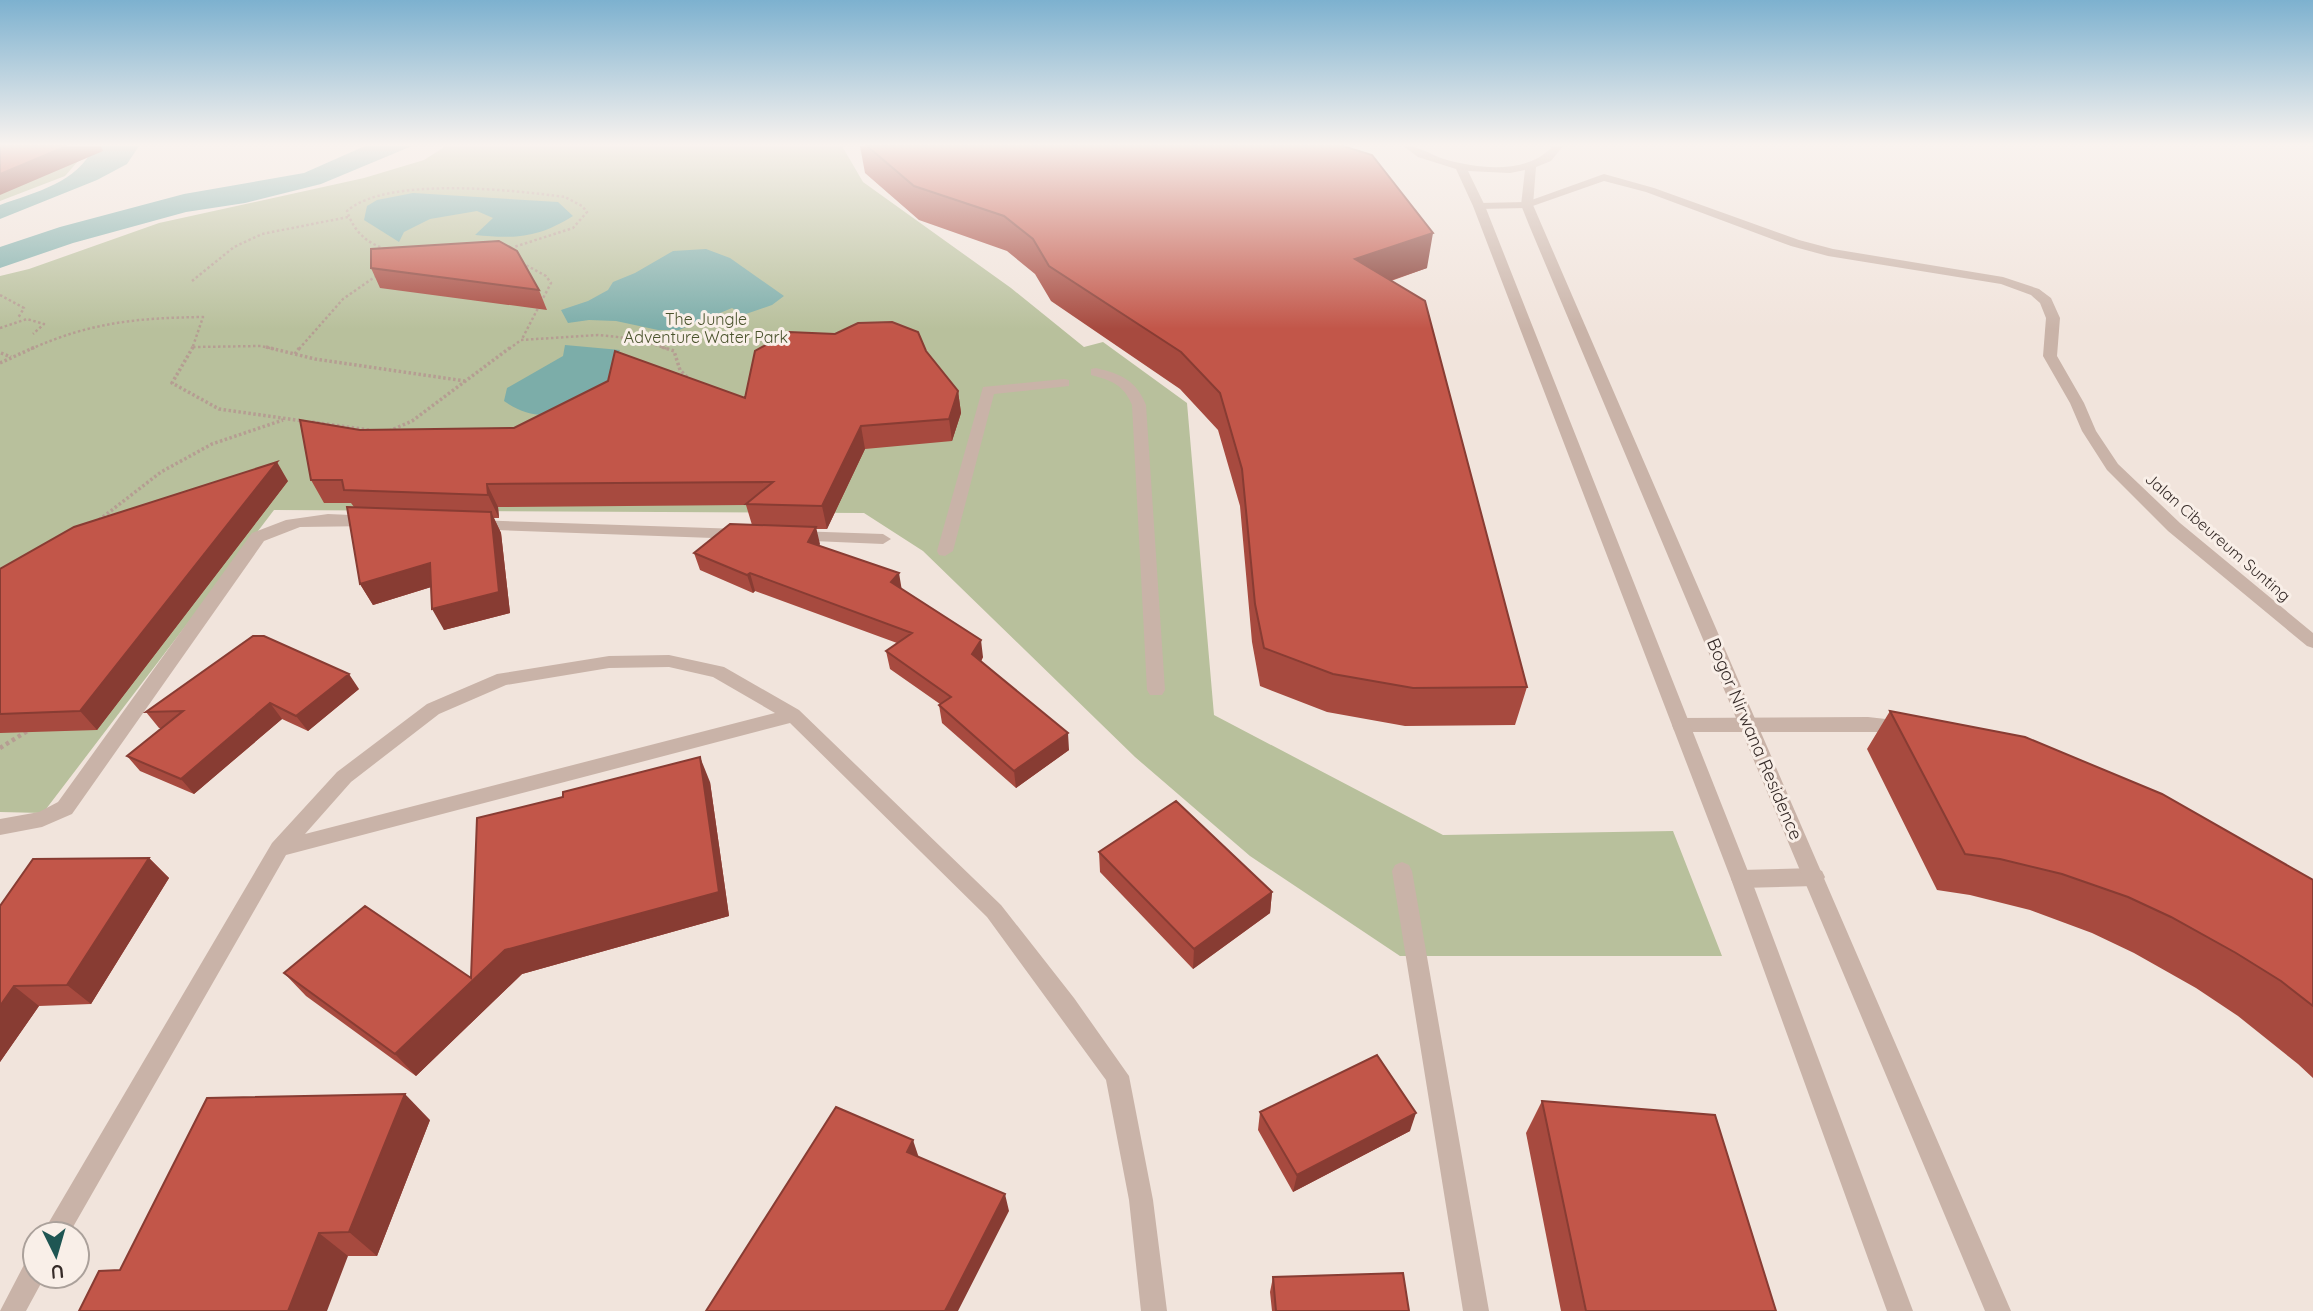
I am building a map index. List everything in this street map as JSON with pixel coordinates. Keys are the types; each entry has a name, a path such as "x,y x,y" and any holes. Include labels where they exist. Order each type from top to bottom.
{"street":[{"path":"1479,207 1741,880 1900,1311"},
{"name":"Bogor Nirwana Residence","path":"1528,207 1998,1311"},
{"name":"Jalan Cibeureum Sunting","path":"1697,207 1795,243 1832,253 2003,281 2035,292 2046,301 2053,318 2050,356 2077,403 2089,431 2112,467 2174,527 2313,642"},
{"path":"1096,372 1119,378 1134,390 1139,405 1156,690"},
{"path":"945,551 988,390 1064,383"},
{"path":"0,827 41,820 65,808 258,537 275,527 308,519 390,522"},
{"path":"458,524 883,539"},
{"path":"63,1220 279,849 344,777 432,709 503,679 608,662 670,661 718,672 793,715 994,911 1117,1076 1141,1200 1153,1310"},
{"path":"279,849 793,715"},
{"path":"1681,725 1868,724 1922,728"},
{"path":"1402,871 1476,1311"},
{"path":"1741,880 1815,877"},
{"path":"12,1311 24,1290"}],"path":[{"path":"351,207 346,211 348,217 364,241 388,250"},
{"path":"505,247 515,248 573,228 587,212 583,207"},
{"path":"192,281 234,247 262,234 348,217"},
{"path":"397,435 384,433 412,421 521,340 551,283 546,276 517,259"},
{"path":"295,354 332,307 348,293 386,271"},
{"path":"0,295 24,308 18,319"},
{"path":"0,363 69,332 138,318 203,317 193,347 172,383 219,409 371,431"},
{"path":"0,328 18,319 35,318 44,324 33,334"},
{"path":"521,340 598,335 636,339 674,351 680,370 699,388"},
{"path":"193,347 240,345 466,381"},
{"path":"1,354 12,357"},
{"path":"97,522 161,472 212,444 284,419"},
{"path":"0,748 32,727"}],"green space":[{"name":"The Jungle Adventure Water Park","path":"231,207 898,207 1011,288 1084,347 1103,342 1187,403 1214,715 1443,835 1673,831 1722,956 1400,956 1250,856 1135,757 923,551 864,513 274,510 43,813 0,812 0,276 29,269 159,223"}],"water":[{"path":"0,207 29,207 0,219"},
{"path":"134,207 218,207 186,212 73,243 0,268 0,247 60,227"},
{"path":"367,207 564,207 573,216 537,233 514,237 489,236 475,235 493,218 477,211 430,219 404,232 399,242 364,220"},
{"path":"706,249 730,258 784,296 772,305 743,315 732,308 679,330 658,330 616,321 589,320 568,323 561,310 588,301 608,290 613,282 635,273 673,251"},
{"path":"565,345 620,350 616,357 629,373 584,402 554,414 538,415 521,411 504,401 507,388 563,356"}],"building":[{"path":"978,207 1413,207 1433,233 1355,259 1425,301 1527,687 1413,688 1333,674 1264,648 1255,604 1242,469 1220,393 1181,352 1049,266 1033,239 1004,216"},
{"path":"499,241 517,251 539,290 371,268 371,249"},
{"path":"892,322 918,332 926,351 958,391 949,419 861,426 822,506 746,504 773,482 487,484 488,495 344,490 342,480 311,480 300,420 360,430 514,428 608,381 615,351 745,398 755,351 789,332 835,334 858,323"},
{"path":"277,462 80,711 0,714 0,569 74,527"},
{"path":"347,507 491,512 499,592 432,609 430,563 360,584"},
{"path":"730,524 816,527 808,542 899,573 891,582 981,640 972,654 1068,733 1014,771 939,705 951,697 886,651 912,633 750,573 747,575 694,553"},
{"path":"253,636 264,636 349,674 296,716 270,703 181,779 127,756 183,711 146,712"},
{"path":"1890,711 2025,737 2162,794 2313,880 2313,1006 2281,981 2236,953 2128,897 2062,874 2000,859 1965,854"},
{"path":"700,757 719,892 505,950 395,1054 284,973 365,906 471,978 477,818 563,797 563,792"},
{"path":"1176,801 1272,892 1194,949 1099,852"},
{"path":"149,858 67,985 14,986 0,1006 0,906 33,859"},
{"path":"1377,1055 1416,1113 1297,1175 1260,1112"},
{"path":"405,1094 349,1232 319,1233 288,1311 79,1311 99,1271 120,1270 207,1098"},
{"path":"1542,1101 1715,1115 1776,1311 1586,1311"},
{"path":"836,1107 913,1140 907,1152 1005,1194 945,1311 706,1311"},
{"path":"1403,1273 1409,1311 1276,1311 1273,1277"}]}
